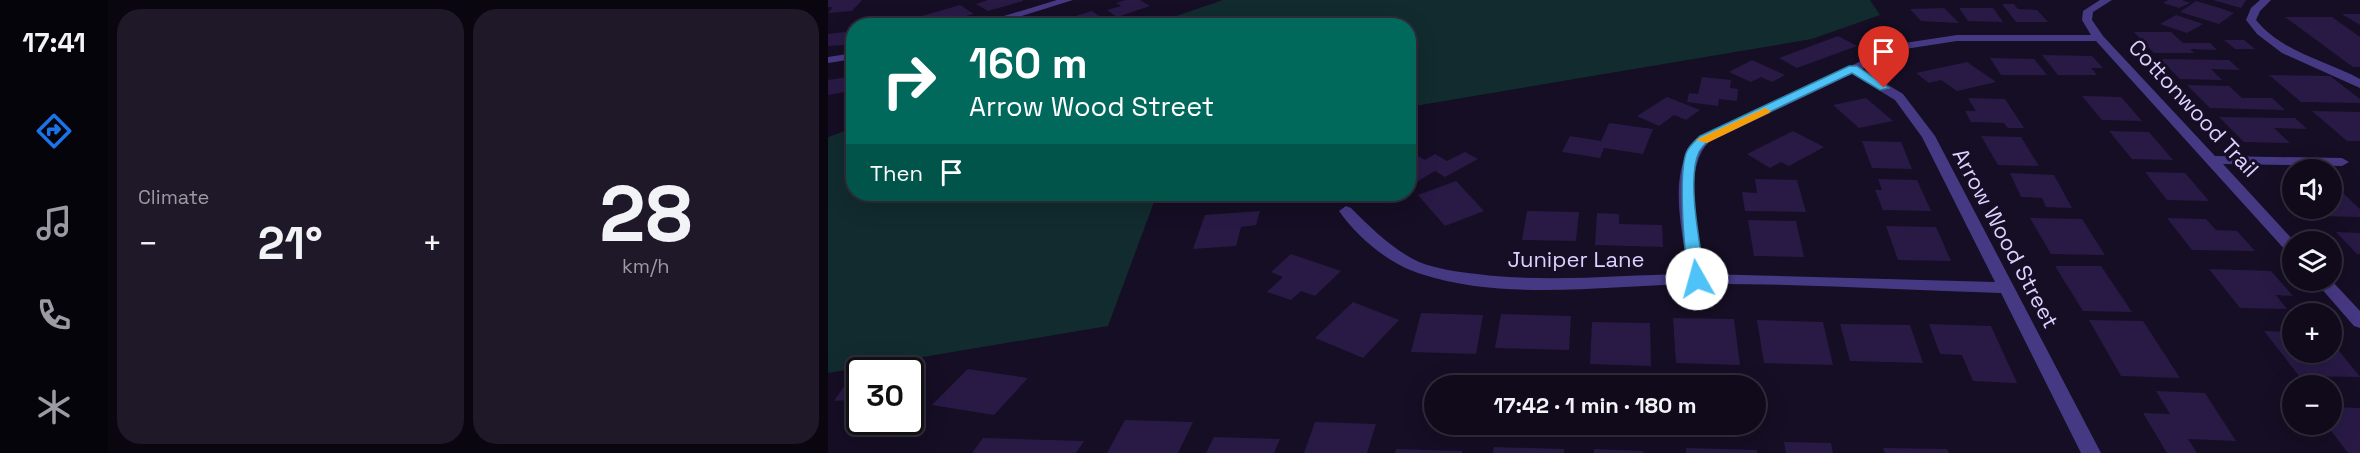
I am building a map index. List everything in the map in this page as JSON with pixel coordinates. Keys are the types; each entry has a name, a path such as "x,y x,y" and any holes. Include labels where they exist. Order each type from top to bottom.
{"street":[{"path":"1004,18 1068,0"},
{"name":"Cottonwood Trail","path":"2106,0 2088,10 2087,20 2099,38 2282,237"},
{"path":"2266,0 2255,10 2251,20 2254,26 2274,42 2296,54 2359,83"},
{"path":"1697,279 1688,179 1693,151 1704,139 1902,46 1958,38 2099,38"},
{"path":"828,60 846,57"},
{"name":"Arrow Wood Street","path":"1853,69 1899,98 1928,136 2091,453"},
{"path":"2212,160 2282,161"},
{"name":"Juniper Lane","path":"1346,211 1361,227 1405,262 1426,270 1517,285 1697,279 2008,288"},
{"path":"2332,291 2360,322"}],"green space":[{"path":"1223,0 1870,0 1880,15 1812,39 1416,106 1416,18 1170,18"},
{"path":"846,131 846,201 1154,201 1108,326 923,357 846,357 846,370 828,373 828,137"}],"building":[{"path":"828,0 862,0 852,11 828,13 833,7 828,7"},
{"path":"988,0 1023,1 988,11 976,4"},
{"path":"1125,0 1140,0 1150,6 1117,17 1107,10 1121,6 1116,3"},
{"path":"2168,0 2182,0 2190,3 2179,8 2163,3"},
{"path":"2213,0 2246,0 2241,8"},
{"path":"2196,1 2234,13 2219,24 2180,12"},
{"path":"2002,4 2014,4 2018,9 2037,10 2048,22 2016,22"},
{"path":"960,5 974,14 958,18 915,18"},
{"path":"1944,8 1959,23 1921,21 1910,9"},
{"path":"1959,8 1993,8 2003,22 1968,21"},
{"path":"1092,11 1102,18 1069,18"},
{"path":"2342,14 2360,14 2360,25"},
{"path":"2176,15 2203,24 2187,33 2160,24"},
{"path":"2285,17 2332,17 2360,37 2360,67 2353,67"},
{"path":"846,32 846,42 844,45 828,46 828,34"},
{"path":"2134,32 2171,32 2183,43 2210,43 2217,50 2190,49 2194,53 2154,53"},
{"path":"1838,36 1857,46 1797,68 1779,58"},
{"path":"2224,40 2244,40 2255,49 2235,49"},
{"path":"2042,55 2092,56 2103,68 2091,68 2097,75 2058,75"},
{"path":"1990,58 2034,59 2047,75 2001,75"},
{"path":"2160,59 2229,60 2240,70 2211,69 2222,80 2180,79"},
{"path":"1752,60 1785,75 1772,82 1761,77 1751,82 1729,72"},
{"path":"1967,62 1996,82 1957,91 1941,80 1929,83 1916,73"},
{"path":"2269,75 2330,76 2360,99 2360,103 2301,102"},
{"path":"846,77 846,92 828,95 828,80"},
{"path":"1702,77 1731,80 1730,88 1738,89 1737,101 1719,99 1718,106 1687,102 1689,93 1698,94"},
{"path":"2187,85 2229,86 2242,98 2272,98 2285,110 2210,108"},
{"path":"2082,96 2121,97 2142,121 2102,120"},
{"path":"1667,97 1700,110 1686,120 1674,115 1659,126 1637,116"},
{"path":"1866,98 1893,121 1859,128 1833,105"},
{"path":"1968,98 2005,99 2024,128 2008,128 2004,123 1971,122 1965,111 1976,111"},
{"path":"2312,111 2360,112 2360,141 2347,141"},
{"path":"2219,117 2295,118 2307,129 2274,128 2290,143 2244,142"},
{"path":"1609,123 1653,129 1643,154 1604,148 1600,158 1562,152 1570,136 1601,141"},
{"path":"1793,131 1824,147 1789,166 1781,162 1770,168 1747,154"},
{"path":"2109,131 2149,132 2173,160 2132,159"},
{"path":"1981,136 2021,137 2039,166 1998,165"},
{"path":"1862,141 1901,142 1912,169 1872,168"},
{"path":"1465,152 1478,159 1445,177 1435,171 1416,182 1416,155 1425,160 1435,154 1447,161"},
{"path":"2145,172 2185,173 2209,201 2167,200"},
{"path":"2010,173 2054,175 2072,208 2046,207 2042,198 2021,197"},
{"path":"1755,179 1797,180 1806,212 1745,211 1742,192 1757,193"},
{"path":"1878,179 1917,180 1931,211 1883,210 1875,190 1882,190"},
{"path":"1456,181 1484,211 1445,226 1418,195"},
{"path":"2342,192 2360,209 2360,217 2342,217"},
{"path":"1260,211 1256,225 1241,227 1236,246 1193,249 1205,215"},
{"path":"1527,211 1579,212 1576,241 1522,240"},
{"path":"1597,213 1619,214 1619,224 1662,225 1663,247 1595,245"},
{"path":"2030,218 2082,219 2105,255 2051,254"},
{"path":"2167,218 2206,219 2216,230 2237,231 2255,251 2192,250"},
{"path":"1748,220 1796,221 1804,257 1754,256"},
{"path":"1886,226 1936,227 1951,261 1898,260"},
{"path":"2342,232 2360,233 2360,254 2357,254 2342,238"},
{"path":"1291,254 1341,271 1315,296 1301,291 1291,300 1267,292 1283,277 1271,272"},
{"path":"2055,266 2101,266 2132,312 2083,311"},
{"path":"2209,269 2271,271 2282,284 2282,291 2289,291 2293,296 2276,295 2282,303 2282,309 2240,308"},
{"path":"1353,302 1399,320 1363,358 1315,338"},
{"path":"1421,313 1483,315 1476,354 1411,352"},
{"path":"1501,314 1571,316 1569,350 1495,348"},
{"path":"1673,318 1734,319 1740,365 1676,363"},
{"path":"1757,320 1823,322 1833,365 1764,363"},
{"path":"2089,320 2143,321 2180,378 2121,376"},
{"path":"1592,322 1650,323 1651,366 1590,364"},
{"path":"1840,324 1910,325 1923,363 1850,361"},
{"path":"1929,324 1991,326 2017,383 1973,381 1962,355 1940,354"},
{"path":"2264,331 2282,332 2282,354"},
{"path":"2342,355 2360,377 2342,375 2298,375 2289,363 2342,363"},
{"path":"968,369 1028,378 994,415 932,405"},
{"path":"846,384 846,400 834,401"},
{"path":"2156,391 2205,393 2236,441 2188,439 2197,453 2167,453 2143,413 2170,414"},
{"path":"2342,407 2360,408 2360,453 2348,453 2334,435 2342,435"},
{"path":"1125,420 1193,422 1178,453 1107,453"},
{"path":"1315,422 1376,424 1367,453 1304,453"},
{"path":"1214,437 1280,439 1274,453 1206,453"},
{"path":"983,438 1084,441 1076,453 972,453"},
{"path":"1784,442 1831,443 1833,453 1786,453"},
{"path":"1494,447 1564,449 1564,453 1493,453"},
{"path":"1686,448 1757,450 1757,453 1686,453"},
{"path":"1883,448 1947,449 1949,453 1885,453"},
{"path":"1396,449 1462,451 1462,453 1395,453"},
{"path":"1594,449 1643,451 1643,453 1594,453"}],"slow traffic":[{"path":"1702,140 1765,111"}],"route":[{"path":"1697,279 1688,179 1693,151 1704,139 1853,69 1884,88"}]}
